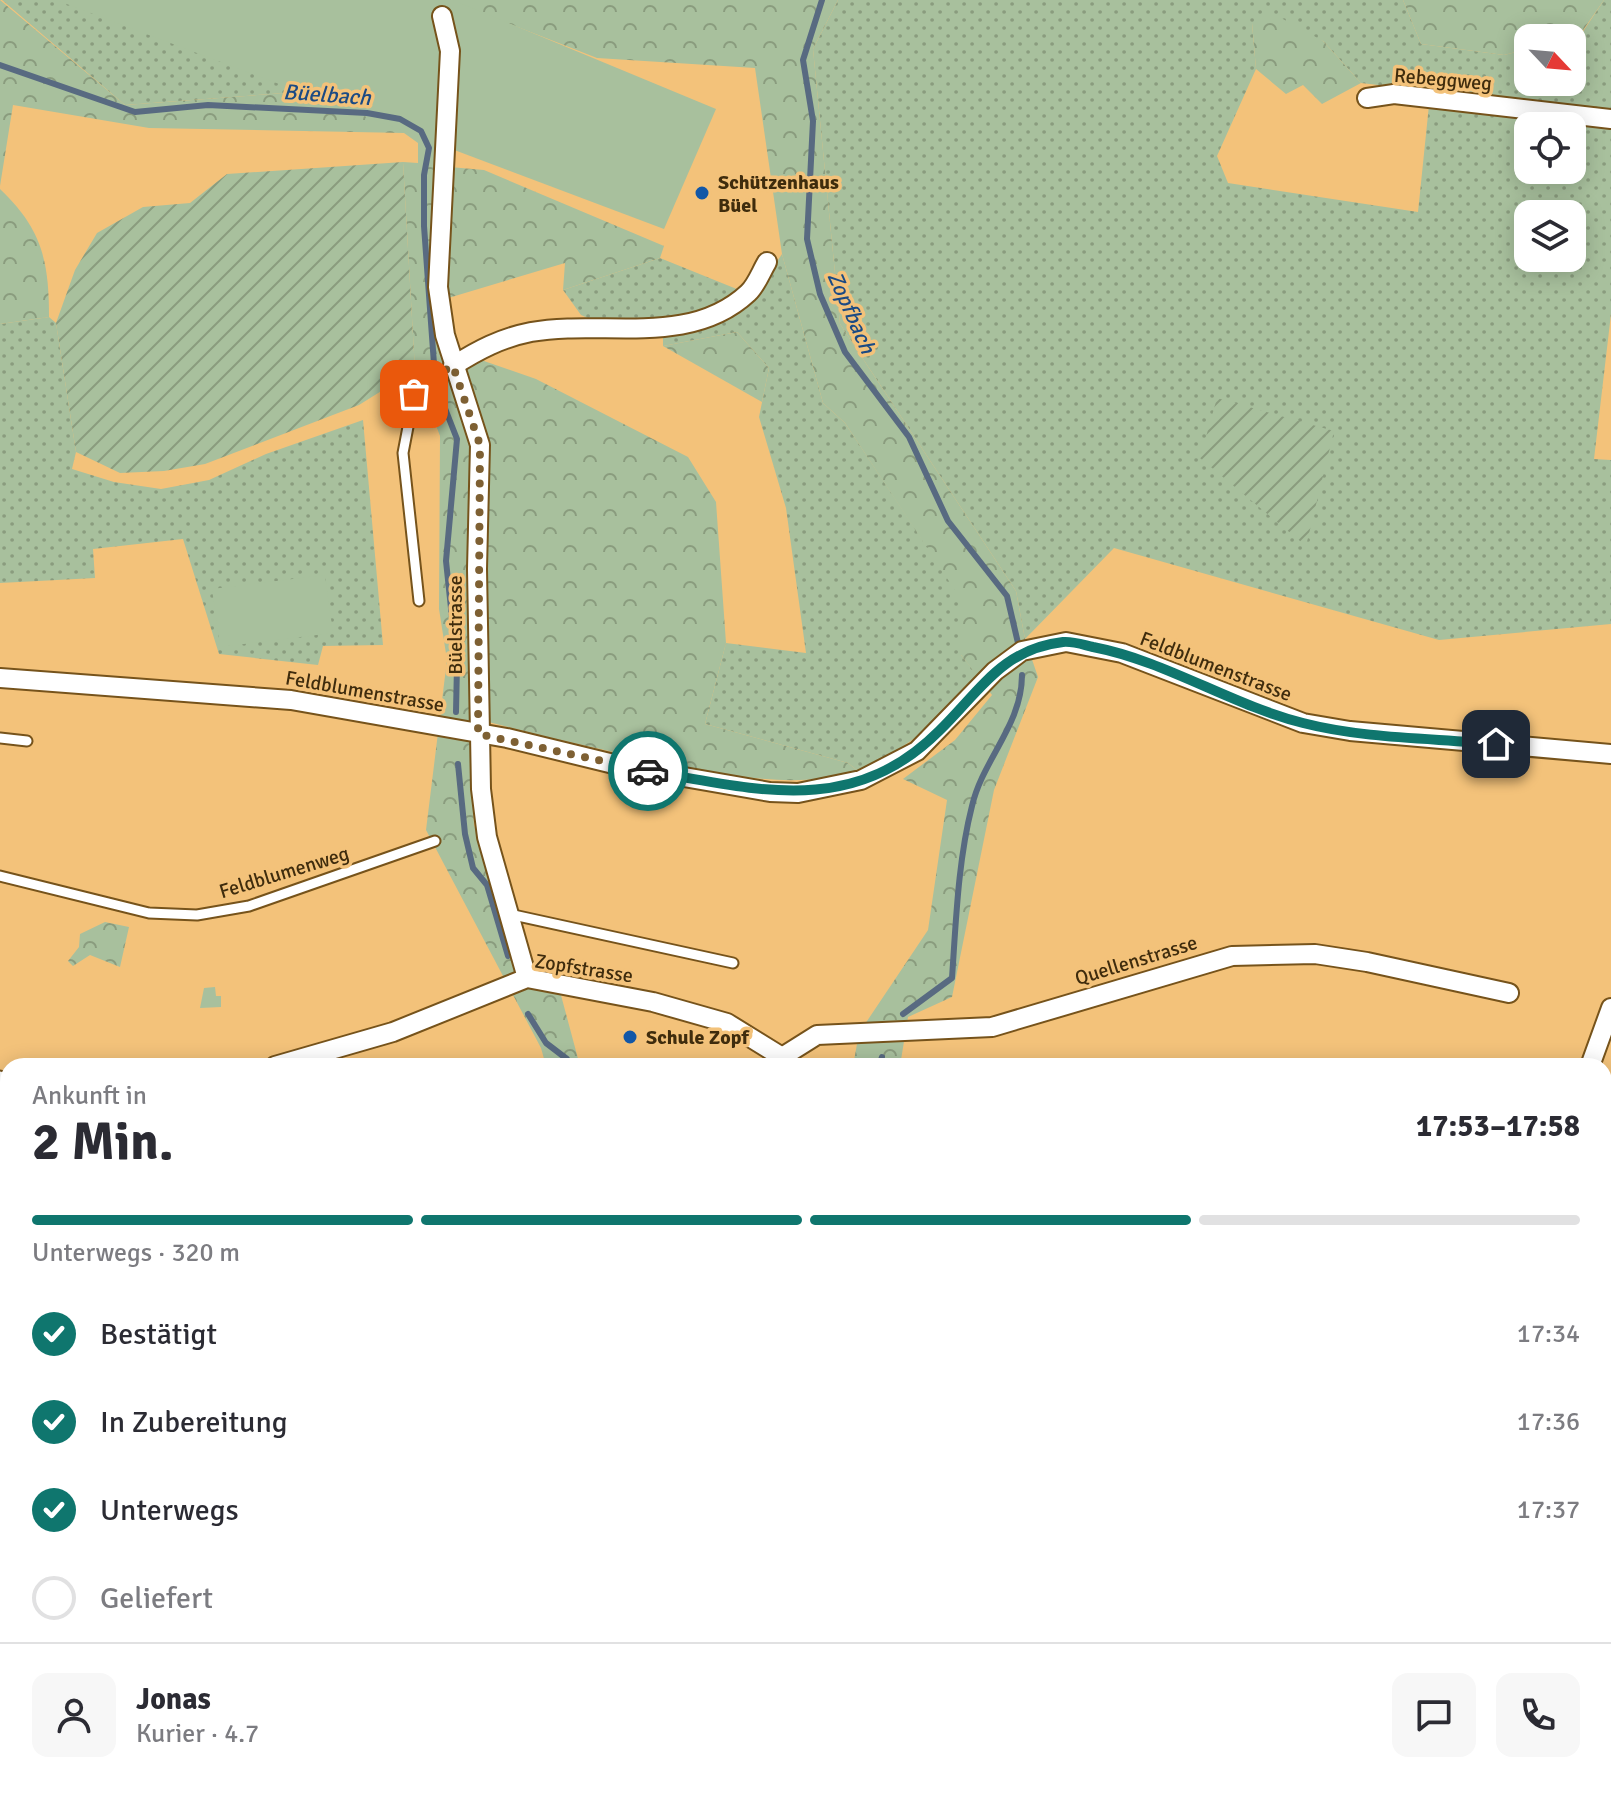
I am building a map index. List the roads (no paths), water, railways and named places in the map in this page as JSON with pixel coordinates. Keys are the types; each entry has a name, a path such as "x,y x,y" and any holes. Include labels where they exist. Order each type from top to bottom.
{"street":[{"name":"Büelstrasse","path":"442,16 450,51 438,287 453,366 480,445 478,734 487,837 527,978"},
{"name":"Rebeggweg","path":"1367,98 1394,94 1611,119"},
{"path":"453,366 490,343 531,332 573,328 676,327 711,318 750,292 767,262"},
{"name":"Feldblumenstrasse","path":"0,678 291,700 478,734 626,767 770,792 823,789 861,780 917,751 1004,664 1022,651 1066,642 1122,653 1303,723 1350,731 1611,754"},
{"name":"Quellenstrasse","path":"790,1058 817,1035 992,1027 1232,956 1315,954 1509,993"},
{"name":"Zopfstrasse","path":"329,1058 527,978 653,1002 727,1023 779,1058"},
{"path":"1594,1058 1607,1033 1611,1008"}],"lane":[{"path":"399,394 453,366"},
{"path":"416,385 403,453 419,601"},
{"path":"0,738 27,741"},
{"name":"Feldblumenweg","path":"0,876 149,913 197,915 249,906 435,841"},
{"path":"509,914 733,963"}],"waterway":[{"name":"Zopfbach","path":"822,0 803,60 813,121 807,239 820,294 845,352 909,437 948,521 1007,596 1018,643"},
{"name":"Büelbach","path":"0,65 135,112 208,105 367,113 400,119 421,131 429,148 424,175 424,226 434,364"},
{"name":"Büelbach","path":"437,388 457,439 446,561 457,665 456,712"},
{"name":"Zopfbach","path":"903,1014 952,978 956,913 967,827 977,789 1016,710 1022,675"},
{"name":"Büelbach","path":"458,764 465,834 473,868 487,885 508,956"},
{"name":"Büelbach","path":"528,1014 546,1043 566,1058"}],"place":[{"name":"Schützenhaus Büel","path":"702,193"},
{"name":"Schule Zopf","path":"630,1037"}]}
